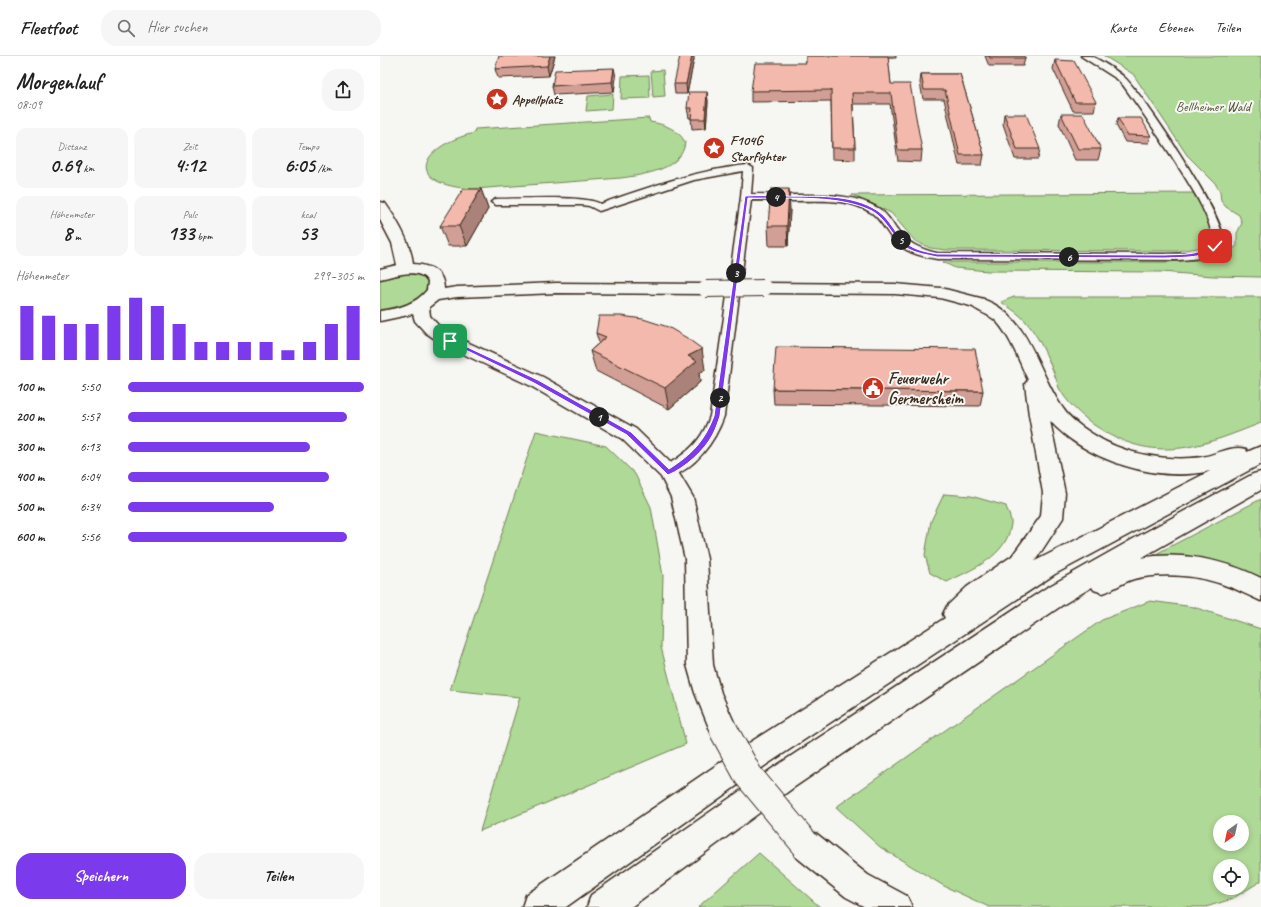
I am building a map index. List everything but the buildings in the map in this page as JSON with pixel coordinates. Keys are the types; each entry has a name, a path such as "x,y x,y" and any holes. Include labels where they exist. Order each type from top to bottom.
{"highway":[{"path":"978,303 1003,318 1023,348 1033,373 1057,415 1076,433 1101,449 1128,459 1167,465 1200,465 1261,450"},
{"path":"926,644 976,594 1021,563 1052,518 1054,493 1039,415 1033,373"},
{"path":"538,907 756,755 1046,568 1261,454"},
{"path":"603,907 783,778 1055,596 1150,541 1261,480"},
{"path":"1055,596 1103,583 1132,569 1172,564 1222,574 1261,590"}],"main road":[{"path":"381,207 402,246 405,256 405,268"},
{"path":"381,207 392,247 383,273"},
{"path":"383,273 405,268 417,269 434,276 430,294 421,317 432,329 450,341 536,381 629,434 668,472 682,497 696,559 700,665 708,693 724,731 748,775 806,845 857,886 896,907"},
{"path":"386,315 402,312 430,294 556,288 895,289 941,293 978,303"},
{"path":"386,315 400,318 426,337 441,345 509,368"}],"street":[{"path":"692,179 788,198 831,199 854,202 865,206 884,218 903,243 915,250 937,256 1144,257 1195,255 1210,250 1218,241 1219,235 1216,223 1208,207 1176,157 1126,83 1085,56"},
{"path":"496,202 581,202 592,203 599,208 692,179 730,170 748,168 717,416 710,434 701,446 685,461 668,472"}],"green space":[{"name":"Bellheimer Wald","path":"1104,56 1261,56 1261,277 1213,276 1161,272 988,271 955,268 943,262 1165,262 1200,260 1222,256 1237,246 1237,233 1242,223 1239,215 1226,207 1221,201 1220,192 1215,183 1187,155 1133,74"},
{"path":"663,70 665,96 653,97 651,71"},
{"path":"649,75 650,98 621,99 622,76"},
{"path":"613,94 612,109 586,111 588,96"},
{"path":"649,118 650,122 675,130 685,142 683,151 677,159 669,165 650,173 621,178 474,189 451,186 436,181 428,173 426,165 431,156 440,147 455,139 474,133 475,129"},
{"path":"1194,193 1209,219 1211,231 1207,241 1198,248 1177,251 946,250 930,248 915,241 891,213 852,195"},
{"path":"409,273 418,275 427,281 428,286 423,295 410,304 388,310 380,310 380,279 393,274"},
{"path":"1014,297 1261,297 1261,423 1218,439 1197,445 1178,448 1158,449 1137,445 1116,438 1094,425 1079,413 1066,399 1059,388 1049,360 1035,334 1015,311 1001,302"},
{"path":"536,431 606,446 635,474 651,507 663,576 661,647 686,744 480,831 520,697 450,690"},
{"path":"944,494 971,496 1006,506 1011,522 1008,535 1003,545 996,553 977,567 947,582 930,573 925,555 931,521"},
{"path":"1261,499 1261,584 1149,561 1150,557"},
{"path":"1150,601 1194,607 1261,629 1261,881 1249,888 1249,859 1213,859 1213,895 1238,895 1232,899 1206,907 989,907 944,886 880,847 836,807 1102,620"},
{"path":"759,853 820,907 698,907"}],"place":[{"name":"Appellplatz","path":"497,99"},
{"name":"F104G Starfighter","path":"714,148"},
{"name":"Feuerwehr Germersheim","path":"873,388"}],"route":[{"path":"450,341 536,381 629,434 668,472 685,461 701,446 710,434 717,416 746,197 831,199 854,202 875,211 884,218 903,243 909,247 926,254 937,256 1165,257 1201,254 1215,246"}]}
